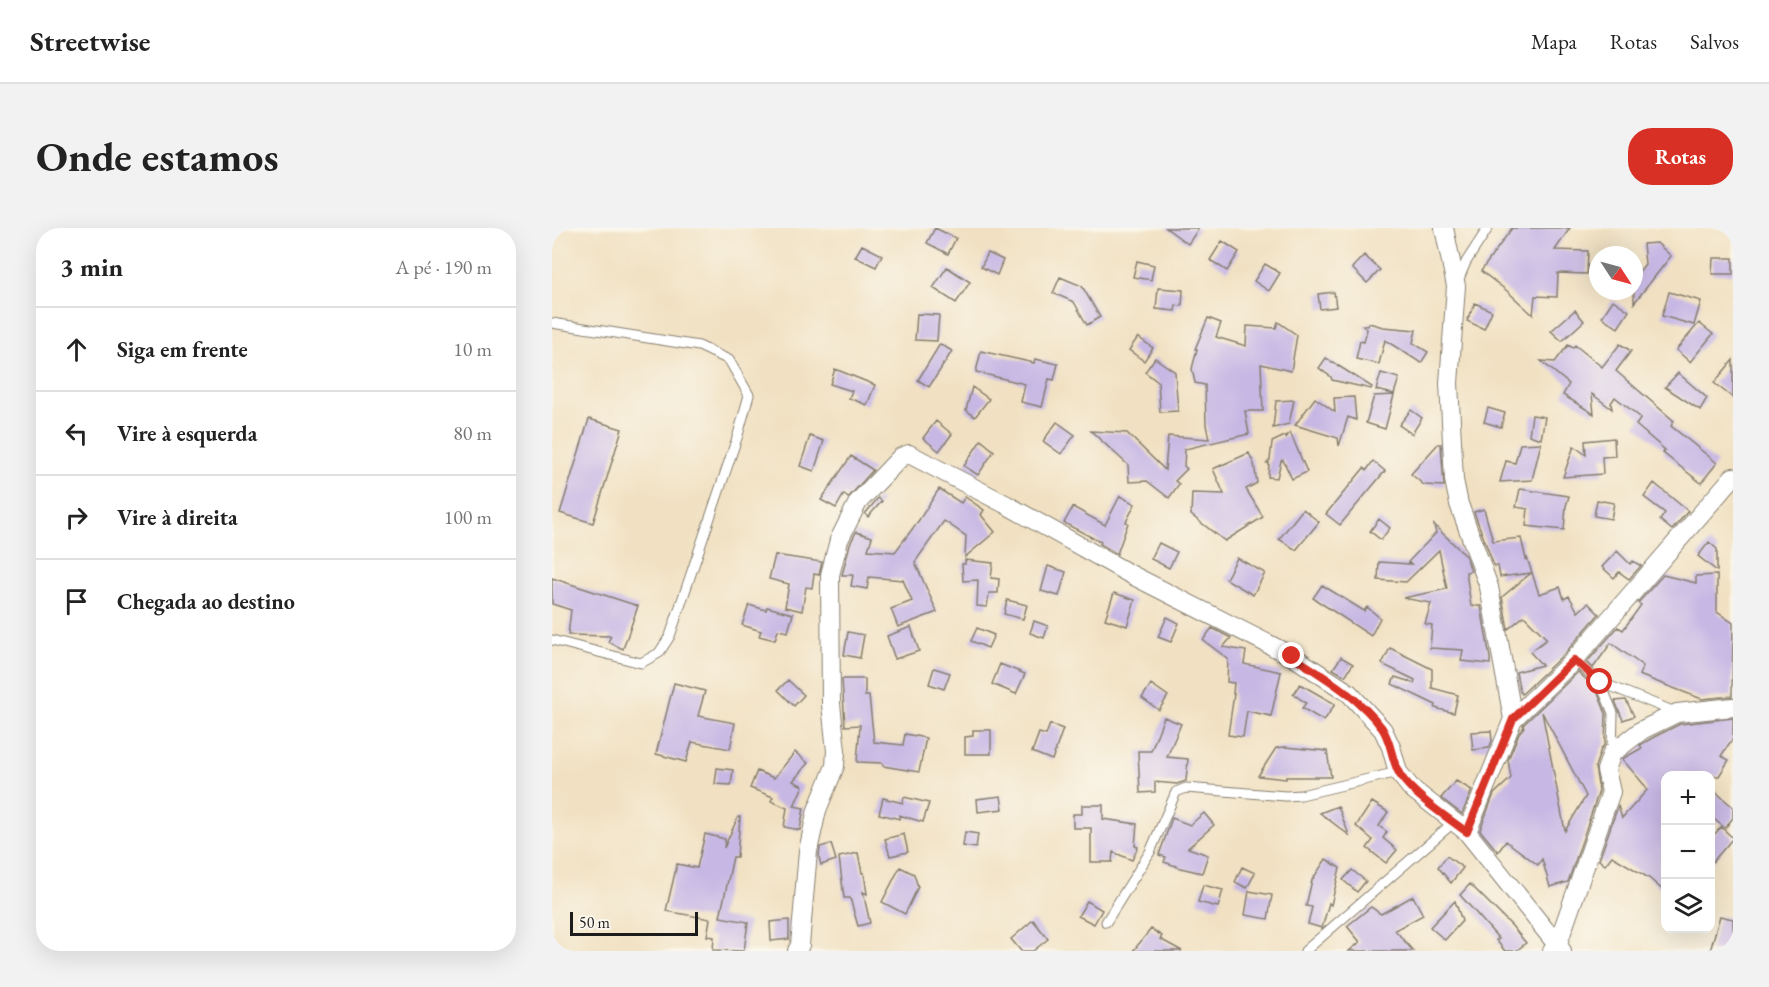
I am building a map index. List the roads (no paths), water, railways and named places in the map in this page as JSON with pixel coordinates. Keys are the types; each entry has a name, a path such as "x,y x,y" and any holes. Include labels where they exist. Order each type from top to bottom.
{"street":[{"path":"1444,228 1456,286 1449,383 1454,480 1459,504 1489,587 1513,719"},
{"path":"797,951 800,945 808,851 817,810 835,765 836,751 831,705 830,575 839,540 858,502 901,457 909,454 1007,505 1128,573 1292,656 1349,693 1383,730 1391,747 1398,772 1411,788 1460,827 1557,949"},
{"path":"1460,827 1513,719 1574,660 1733,477"},
{"path":"1557,949 1611,792 1606,770 1612,753 1642,730 1677,713 1733,707"}],"lane":[{"path":"1456,286 1466,262 1488,228"},
{"path":"552,323 699,346 729,360 748,394 738,435 674,625 670,636 658,653 640,663 552,640"},
{"path":"1574,660 1600,682 1677,713"},
{"path":"1600,682 1613,713 1612,753"},
{"path":"1106,922 1150,852 1176,792 1186,788 1286,796 1302,795 1398,772"},
{"path":"1305,951 1460,827"}]}
